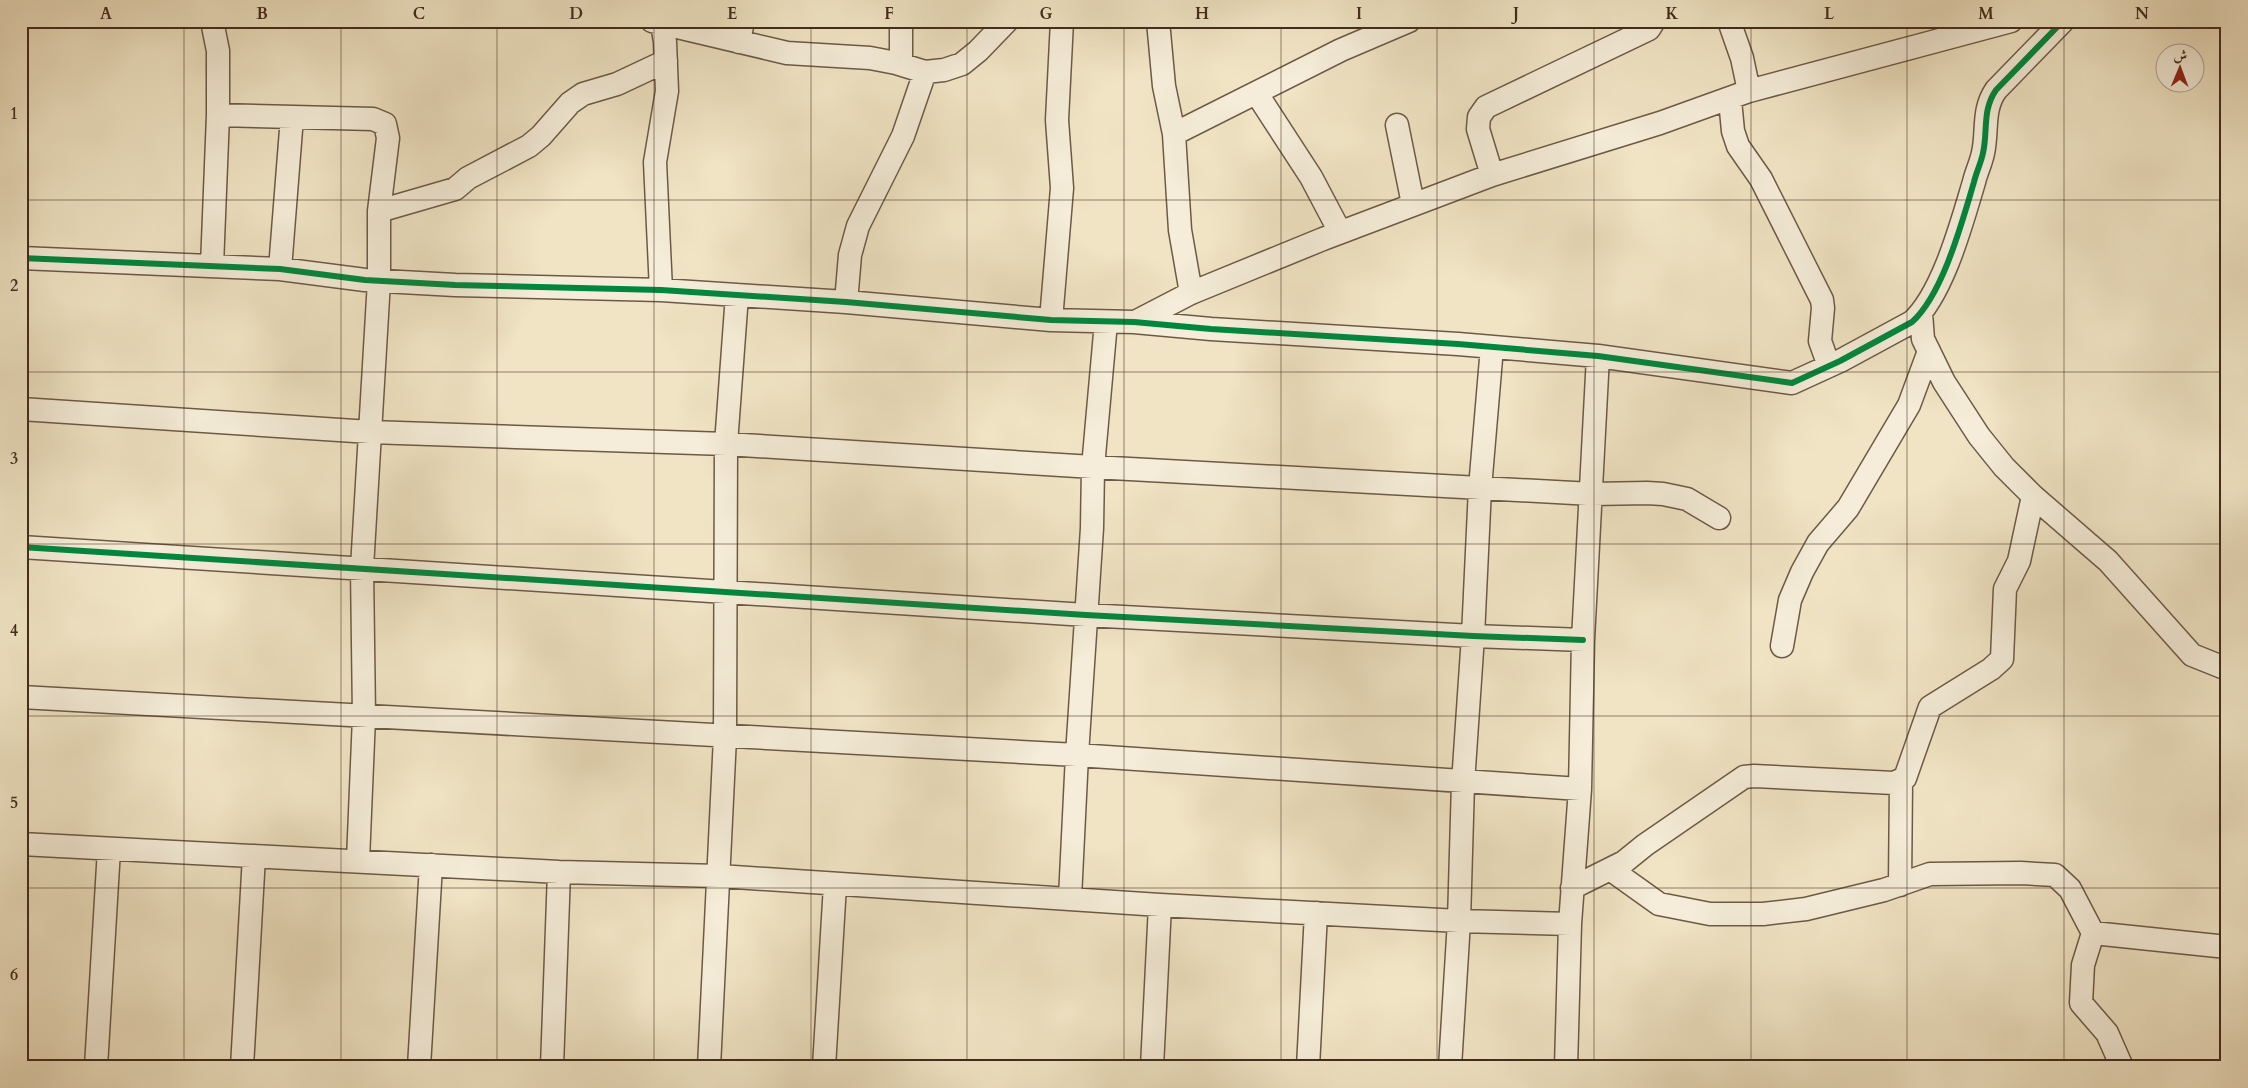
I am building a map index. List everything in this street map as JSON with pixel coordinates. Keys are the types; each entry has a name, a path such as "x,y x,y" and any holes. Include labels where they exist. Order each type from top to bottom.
{"street":[{"path":"212,21 218,51 218,115 212,266"},
{"path":"901,21 901,64"},
{"path":"1052,320 1062,188 1057,120 1062,21"},
{"path":"1158,21 1164,86 1174,134 1180,230 1191,293"},
{"path":"1174,134 1257,94 1341,50 1409,21"},
{"path":"1492,175 1478,128 1479,117 1486,107 1649,29 1654,21"},
{"path":"1729,21 1742,58 1739,95 1733,130 1738,146 1761,179 1822,300 1824,308 1820,325 1820,341 1829,366"},
{"path":"1134,322 1191,293 1340,232 1492,175 1642,129 1739,95 1951,29 2012,21"},
{"path":"21,258 280,269 379,281 455,285 661,290 846,302 1052,320 1134,322 1492,347 1598,356 1792,383 1829,366 1912,322 1921,313 1945,268 1959,235 1983,153 1985,120 1989,100 1996,90 2063,21"},
{"path":"661,290 654,162 666,106 666,61 657,23 741,32 787,53 870,58 901,64 925,72 944,70 962,64 994,25"},
{"path":"379,211 455,189 468,178 529,146 541,136 570,103 583,94 617,84 666,61"},
{"path":"846,302 850,255 858,226 903,136 925,72"},
{"path":"1257,94 1311,177 1340,232"},
{"path":"218,115 373,119 385,124 388,138 379,211 379,281 362,568 364,717 358,860"},
{"path":"280,269 292,117"},
{"path":"1397,125 1413,204"},
{"path":"709,1067 725,737 726,444 737,295"},
{"path":"1921,313 1923,339 1944,382 1979,436 2004,467 2033,496 2069,525 2108,561 2192,655 2227,669"},
{"path":"1070,898 1076,756 1086,615 1093,467 1106,322"},
{"path":"1450,1067 1459,921 1463,783 1473,636 1480,488 1492,347"},
{"path":"1782,646 1790,600 1802,572 1818,543 1848,508 1909,405 1929,351"},
{"path":"1566,1067 1570,924 1580,789 1584,640 1598,356"},
{"path":"21,409 370,432 726,444 1093,467 1592,494 1664,494 1687,500 1719,518"},
{"path":"1572,888 1624,862 1645,845 1744,778 1754,776 1894,783 1905,778 1930,707 1991,669 2002,659 2005,589 2019,561 2033,496"},
{"path":"21,548 1086,615 1473,636 1584,640"},
{"path":"21,697 1076,756 1463,783 1580,789"},
{"path":"1900,781 1900,885"},
{"path":"21,844 358,860 559,872 719,876 1316,913 1459,921 1570,924"},
{"path":"96,1067 109,849"},
{"path":"242,1067 254,856"},
{"path":"419,1067 431,865"},
{"path":"1610,869 1659,904 1710,914 1763,914 1806,909 1900,885 1930,874 2021,873 2055,875 2070,889 2093,933 2083,965 2081,1003 2107,1033 2122,1067"},
{"path":"552,1067 559,872"},
{"path":"824,1067 835,884"},
{"path":"1152,1067 1160,904"},
{"path":"1308,1067 1316,913"},
{"path":"2093,933 2227,947"}],"cycle path":[{"path":"21,258 280,269 365,280 455,285 661,290 846,302 1051,320 1134,322 1211,329 1458,344 1598,356 1792,383 1840,361 1912,322 1923,310 1942,276 1957,236 1982,157 1987,113 1992,98 1996,90 2063,21"},
{"path":"21,547 1086,615 1473,636 1583,640"}]}
